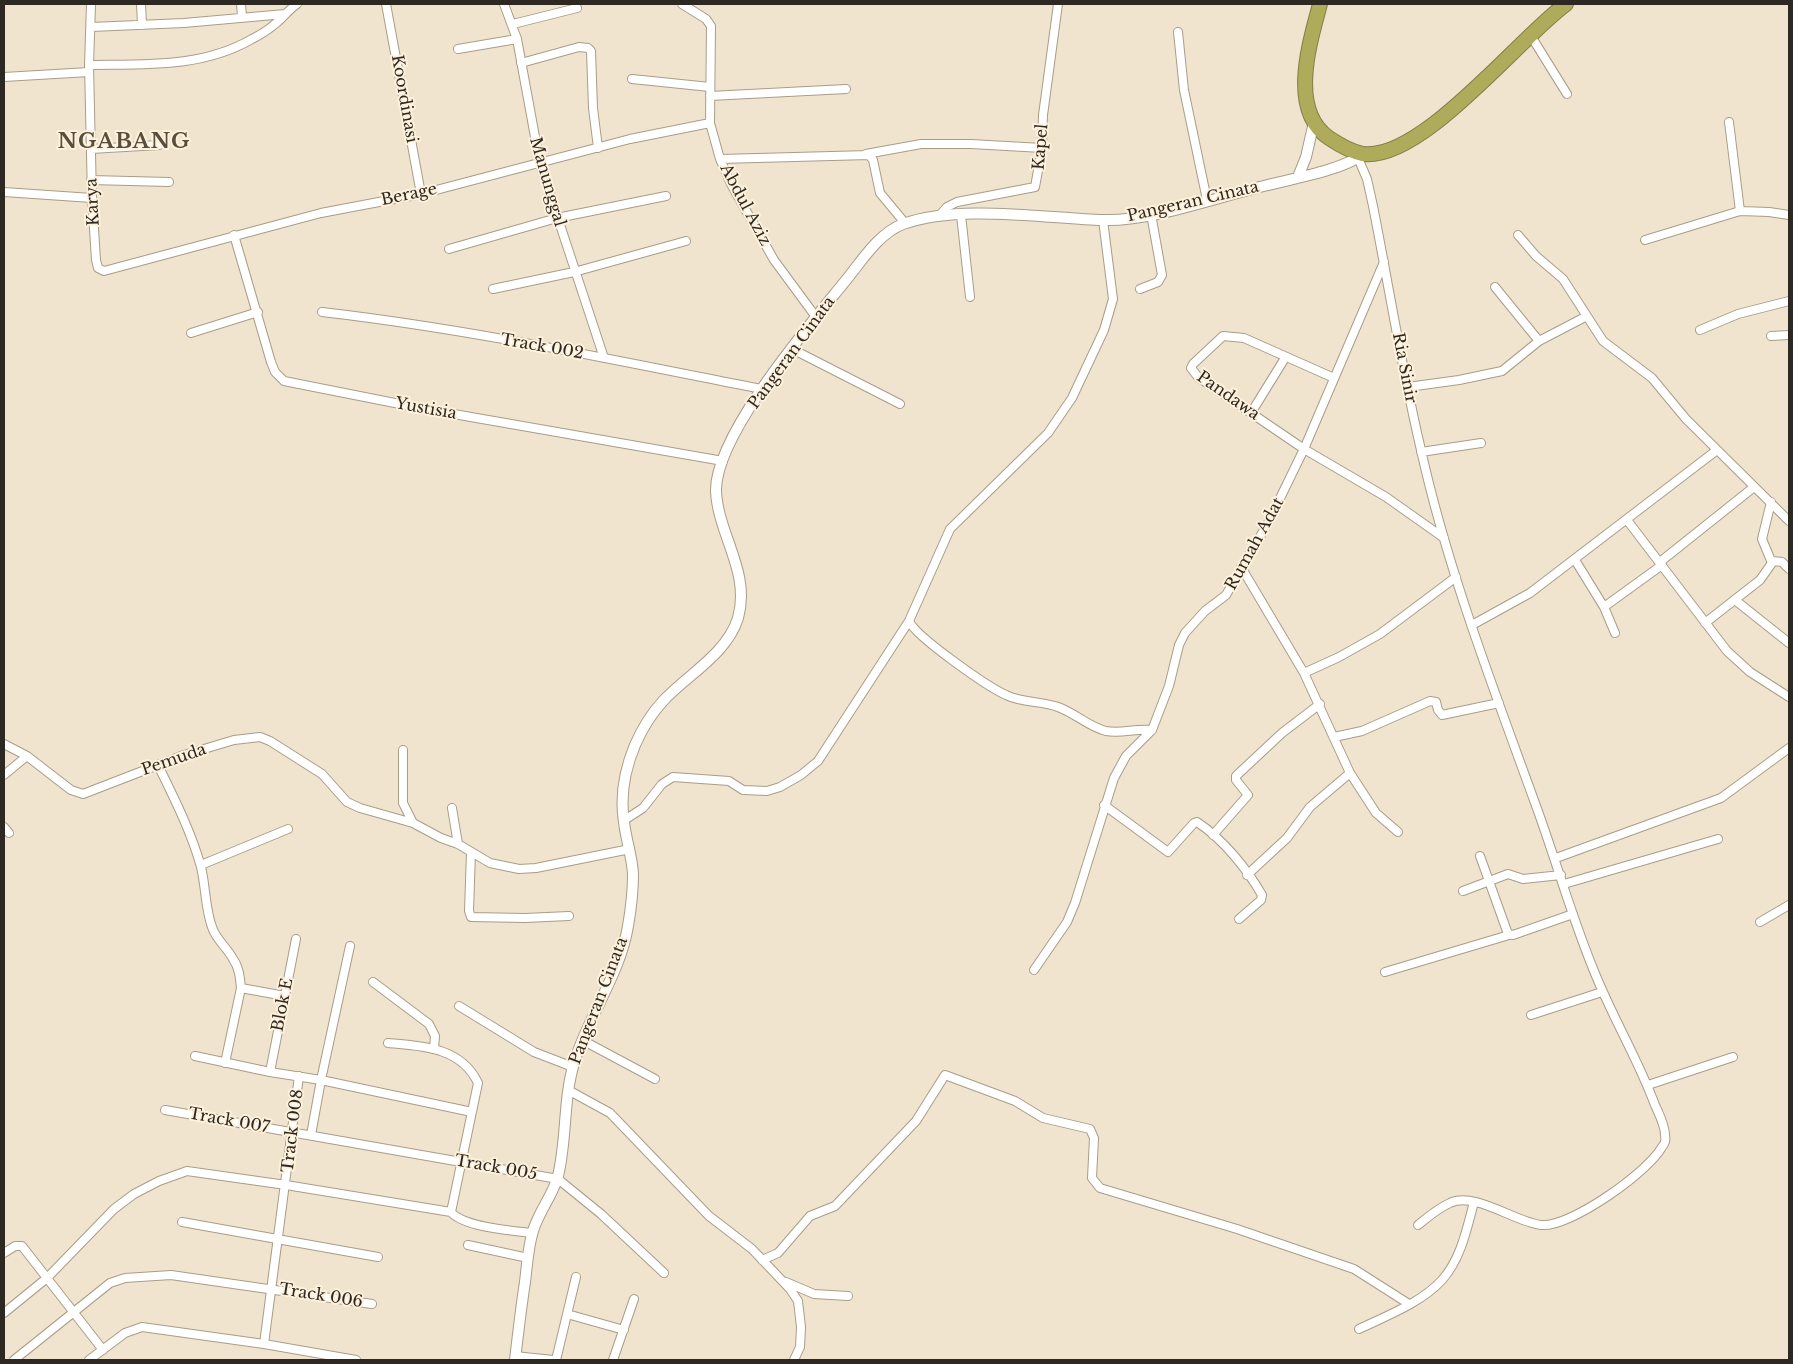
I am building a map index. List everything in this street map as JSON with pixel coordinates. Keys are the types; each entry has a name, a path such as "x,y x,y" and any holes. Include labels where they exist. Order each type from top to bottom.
{"highway":[{"path":"1320,4 1305,69 1308,107 1314,122 1331,140 1361,156 1392,149 1424,131 1462,100 1566,4"}],"street":[{"name":"Karya","path":"91,4 89,69 91,180 96,260 100,270 109,270"},
{"path":"141,4 142,25"},
{"path":"241,4 242,16"},
{"path":"4,77 200,60 233,49 253,39 273,26 288,9 297,4"},
{"name":"Koordinasi","path":"386,4 421,194"},
{"name":"Manunggal","path":"504,4 517,39 540,164 574,272 604,358"},
{"path":"559,4 561,13"},
{"name":"Abdul Aziz","path":"682,4 706,19 711,26 710,123 720,159 731,184 774,260 816,317"},
{"name":"Kapel","path":"939,216 957,202 1035,187 1042,148 1044,115 1058,4"},
{"path":"513,24 577,8"},
{"path":"91,28 184,24 288,9"},
{"path":"1178,32 1184,90 1208,200"},
{"path":"1531,36 1567,94"},
{"path":"458,49 517,39"},
{"path":"521,63 579,48 585,47 591,51 593,108 598,148"},
{"path":"632,79 710,87"},
{"path":"710,96 846,89"},
{"path":"1298,177 1306,157 1314,122"},
{"path":"1729,122 1740,211"},
{"name":"Berage","path":"109,270 321,213 421,194 598,148 710,123"},
{"path":"720,159 864,154 921,144 971,144 1042,148"},
{"path":"91,149 159,145"},
{"path":"864,154 871,156 873,160 880,193 905,223"},
{"name":"Pangeran Cinata","path":"515,1358 532,1233 541,1210 558,1179 568,1090 573,1067 582,1040 616,965 628,927 633,872 623,821 624,789 628,763 642,731 664,700 722,646 732,632 738,618 741,587 739,572 722,523 716,490 723,461 761,389 816,317 878,241 905,223 939,216 961,215 1018,215 1103,220 1151,214 1298,177 1361,156"},
{"name":"Ria Sinir","path":"1361,156 1421,452 1444,538 1499,703 1556,858 1573,914 1602,992 1648,1084 1664,1130 1665,1140 1652,1160 1615,1192 1596,1204 1548,1225 1533,1223 1474,1202"},
{"path":"91,180 169,182"},
{"path":"4,192 92,198"},
{"path":"449,249 557,218 666,196"},
{"path":"1645,240 1740,211 1769,212 1789,216"},
{"path":"1140,290 1158,282 1162,275 1151,214"},
{"path":"961,215 970,297"},
{"path":"623,821 643,808 662,784 673,777 729,781 749,791 773,790 801,776 818,761 909,621 950,529 1048,433 1069,405 1104,330 1113,299 1103,220"},
{"name":"Yustisia","path":"234,235 275,372 278,377 293,384 723,461"},
{"path":"1518,235 1536,256 1563,279 1603,341 1652,378 1686,419 1789,521"},
{"path":"493,290 574,272 686,241"},
{"name":"Rumah Adat","path":"1034,970 1067,922 1075,903 1104,805 1122,763 1152,730 1169,686 1179,645 1185,633 1205,611 1226,595 1268,524 1304,449 1384,262"},
{"path":"1495,287 1539,341"},
{"path":"1700,330 1738,314 1789,301"},
{"path":"191,333 258,312"},
{"name":"Track 002","path":"322,312 407,323 604,358 761,389"},
{"path":"1408,387 1494,374 1509,367 1539,341 1587,316"},
{"name":"Pandawa","path":"1285,358 1244,338 1231,335 1223,336 1193,364 1192,370 1198,377 1304,449 1386,497 1444,538"},
{"path":"1771,336 1789,335"},
{"path":"792,349 900,404"},
{"path":"1251,412 1285,358 1334,378"},
{"path":"1421,452 1482,443"},
{"path":"1472,625 1530,593 1576,560 1717,450"},
{"path":"1604,607 1754,487"},
{"path":"1771,502 1762,539 1773,560 1782,562 1789,569"},
{"path":"1627,520 1727,651 1750,672 1789,697"},
{"path":"1576,560 1604,607 1615,633"},
{"path":"1705,623 1760,580 1773,560"},
{"path":"1241,567 1304,673 1320,704 1350,773 1376,813 1398,832"},
{"path":"1304,673 1380,634 1456,576"},
{"path":"1735,600 1789,643"},
{"path":"909,621 913,628 934,646 1006,695 1059,707 1104,730 1152,730"},
{"path":"1334,737 1362,731 1430,701 1436,702 1438,712 1442,715 1499,703"},
{"path":"1213,835 1248,795 1236,780 1238,773 1282,733 1320,704"},
{"name":"Pemuda","path":"5,745 27,756 79,794 227,742 253,737 265,738 322,774 341,796 360,808 413,823 441,838 458,844 490,864 519,869 536,868 630,849"},
{"path":"5,745 14,759 10,769"},
{"path":"1556,858 1721,798 1789,748"},
{"path":"403,750 403,802 413,823"},
{"path":"4,775 27,756"},
{"path":"158,765 183,816 200,865 211,926 216,938 234,960 241,988 225,1063"},
{"path":"1247,875 1287,838 1310,807 1350,773"},
{"path":"1104,805 1168,852 1194,823 1197,822 1213,835 1247,875 1262,897 1240,919"},
{"path":"452,808 458,844"},
{"path":"200,865 288,829"},
{"path":"1564,884 1718,839"},
{"path":"471,852 469,911 472,916 525,918 569,916"},
{"path":"1480,856 1509,935"},
{"path":"1463,891 1508,874 1522,879 1561,875"},
{"path":"1760,922 1789,905"},
{"path":"1385,972 1573,914"},
{"name":"Blok E","path":"270,1072 296,939"},
{"name":"Track 008","path":"264,1344 270,1288 279,1239 300,1076 321,1080 350,946"},
{"path":"373,982 429,1024 435,1036 434,1048"},
{"path":"241,988 285,996"},
{"path":"1531,1015 1602,992"},
{"path":"459,1006 527,1048 573,1067"},
{"path":"582,1040 655,1079"},
{"path":"388,1043 434,1048 452,1055 474,1076 478,1083 463,1162 451,1212"},
{"path":"195,1056 270,1072 300,1076"},
{"path":"1648,1084 1733,1057"},
{"path":"762,1260 778,1253 810,1216 835,1206 910,1129 935,1092 943,1076 949,1075 989,1094 1015,1102 1043,1118 1090,1130 1094,1138 1092,1178 1100,1188 1237,1229 1354,1269 1409,1304"},
{"path":"311,1135 321,1080 472,1112"},
{"path":"568,1090 610,1113 709,1216 752,1248 784,1281 795,1295 800,1315 801,1338 794,1360"},
{"name":"Track 007","path":"164,1110 293,1132"},
{"name":"Track 005","path":"293,1132 558,1179 602,1214 664,1273"},
{"path":"4,1313 47,1278 114,1209 134,1194 187,1171 451,1212 463,1220 503,1230 532,1233"},
{"path":"1359,1329 1409,1304 1443,1279 1464,1240 1474,1202 1453,1201 1418,1225"},
{"path":"182,1222 378,1258"},
{"path":"468,1245 528,1258"},
{"path":"4,1253 15,1246 22,1246 104,1350"},
{"name":"Track 006","path":"14,1360 110,1283 125,1278 170,1275 372,1304"},
{"path":"556,1360 576,1278"},
{"path":"784,1281 814,1294 848,1296"},
{"path":"613,1360 634,1299"},
{"path":"567,1314 624,1330"},
{"path":"89,1360 133,1329 142,1327 264,1344 356,1360"},
{"path":"515,1358 552,1360"}],"district":[{"name":"NGABANG","path":"124,142"}]}
